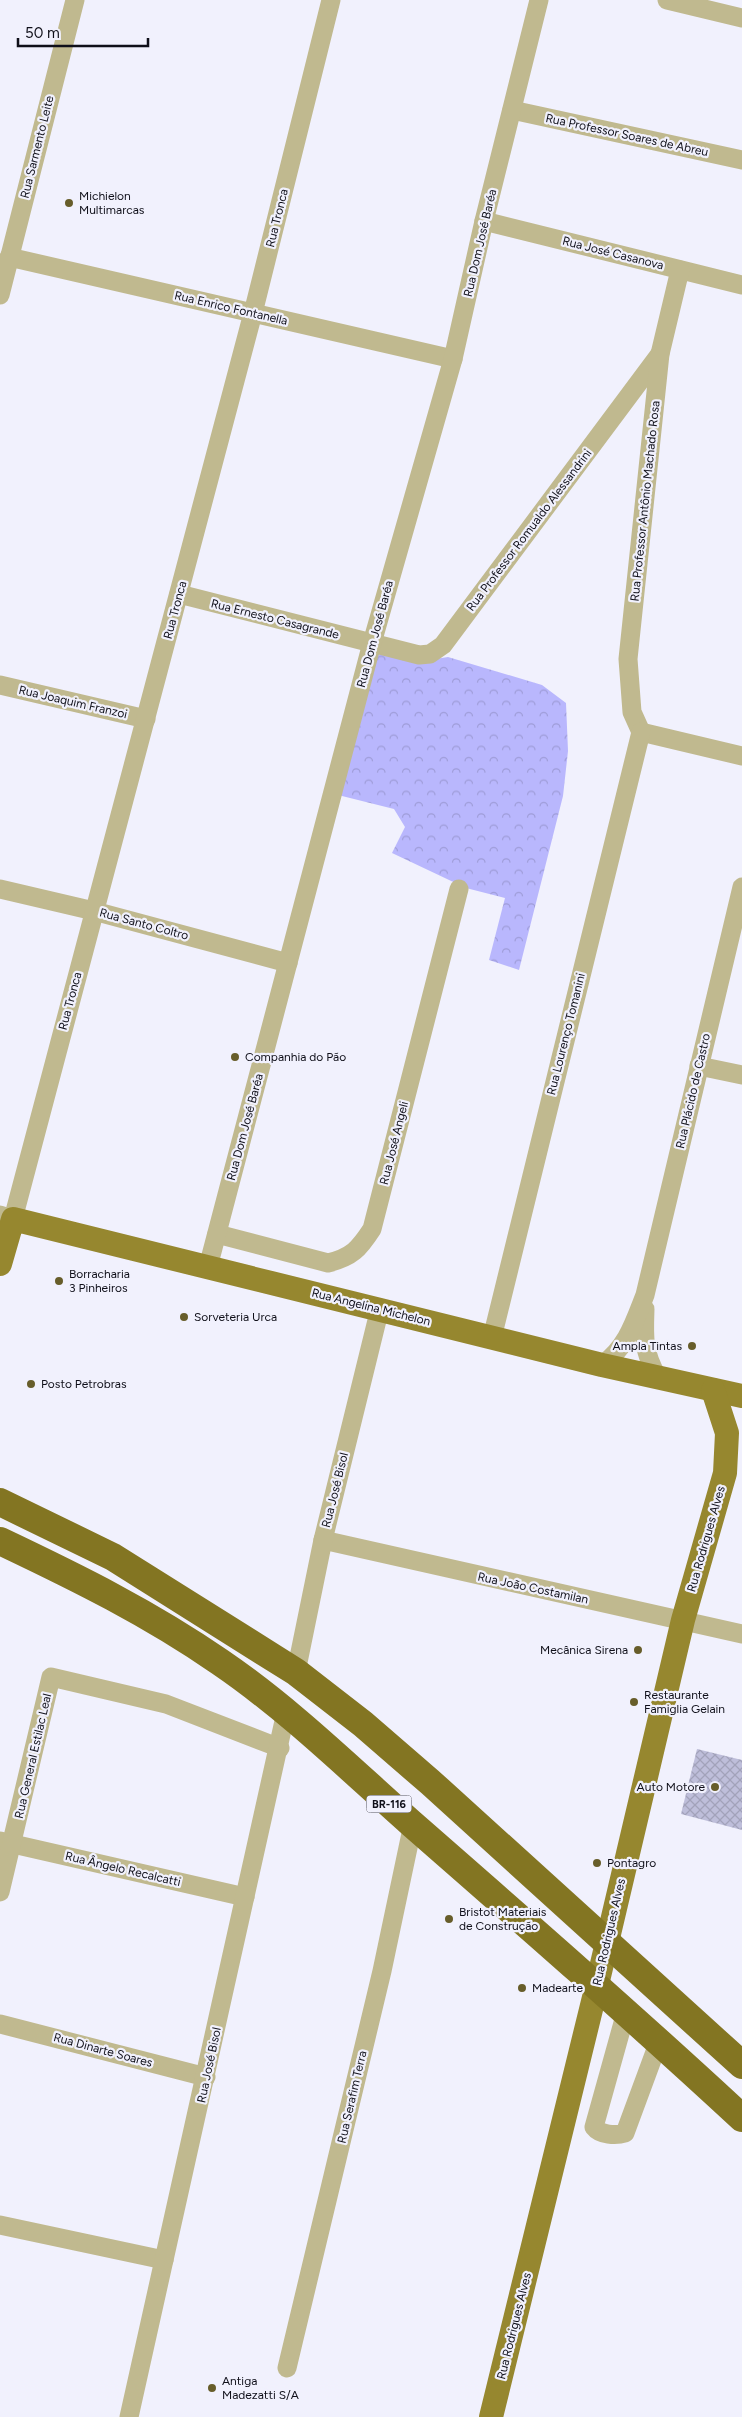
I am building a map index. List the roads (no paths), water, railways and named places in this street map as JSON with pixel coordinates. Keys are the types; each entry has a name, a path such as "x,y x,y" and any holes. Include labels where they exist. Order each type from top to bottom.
{"highway":[{"path":"1,1503 113,1557 296,1672 363,1724 742,2065"},
{"name":"BR-116","path":"0,1541 110,1594 174,1631 223,1664 286,1712 597,1985 742,2118"}],"main road":[{"name":"Rua Angelina Michelon","path":"6,1217 208,1268 380,1308 602,1365 742,1396"},
{"path":"0,1264 6,1217"},
{"name":"Rua Rodrigues Alves","path":"491,2417 597,1985 683,1620 725,1473 727,1433 713,1390"}],"street":[{"name":"Rua Sarmento Leite","path":"0,295 75,0"},
{"name":"Rua Tronca","path":"6,1217 94,911 146,719 254,313 331,0"},
{"name":"Rua Dom José Baréa","path":"208,1268 372,643 453,359 484,221 539,0"},
{"path":"667,0 742,18"},
{"name":"Rua Professor Soares de Abreu","path":"512,110 742,160"},
{"name":"Rua José Casanova","path":"484,221 742,285"},
{"name":"Rua Enrico Fontanella","path":"9,257 453,359"},
{"name":"Rua Professor Antônio Machado Rosa","path":"641,732 632,712 628,659 660,354 680,270"},
{"name":"Rua Professor Romualdo Alessandrini","path":"372,643 419,655 430,654 443,645 660,354"},
{"name":"Rua Ernesto Casagrande","path":"179,594 372,643"},
{"name":"Rua Joaquim Franzoi","path":"0,685 146,719"},
{"path":"641,732 742,756"},
{"name":"Rua Lourenço Tomanini","path":"492,1338 641,732"},
{"name":"Rua Plácido de Castro","path":"602,1365 613,1357 628,1338 645,1296 742,887"},
{"name":"Rua Santo Coltro","path":"0,889 94,911 288,963"},
{"name":"Rua José Angeli","path":"216,1234 328,1263 346,1259 361,1246 372,1229 459,889"},
{"path":"699,1066 742,1076"},
{"name":"Rua Plácido de Castro","path":"645,1296 644,1337 647,1359 657,1376"},
{"name":"Rua José Bisol","path":"296,1672 323,1540 380,1308"},
{"name":"Rua João Costamilan","path":"323,1540 742,1634"},
{"name":"Rua General Estilac Leal","path":"0,1892 6,1843 52,1677 166,1704 280,1748"},
{"name":"Rua José Bisol","path":"129,2417 280,1748 286,1712"},
{"name":"Rua Serafim Terra","path":"287,2368 382,1971 413,1824"},
{"name":"Rua Ângelo Recalcatti","path":"6,1843 245,1897"},
{"path":"626,2012 594,2127 596,2130 618,2135 625,2133 659,2041"},
{"name":"Rua Dinarte Soares","path":"0,2024 206,2077"},
{"path":"0,2225 164,2260"}],"place":[{"name":"Michielon Multimarcas","path":"69,203"},
{"name":"Companhia do Pão","path":"235,1057"},
{"name":"Borracharia 3 Pinheiros","path":"59,1281"},
{"name":"Sorveteria Urca","path":"184,1317"},
{"name":"Ampla Tintas","path":"692,1346"},
{"name":"Posto Petrobras","path":"31,1384"},
{"name":"Mecânica Sirena","path":"638,1650"},
{"name":"Restaurante Famiglia Gelain","path":"634,1702"},
{"name":"Auto Motore","path":"715,1787"},
{"name":"Pontagro","path":"597,1863"},
{"name":"Bristot Materiais de Construção","path":"449,1919"},
{"name":"Madearte","path":"522,1988"},
{"name":"Antiga Madezatti S/A","path":"212,2388"}]}
